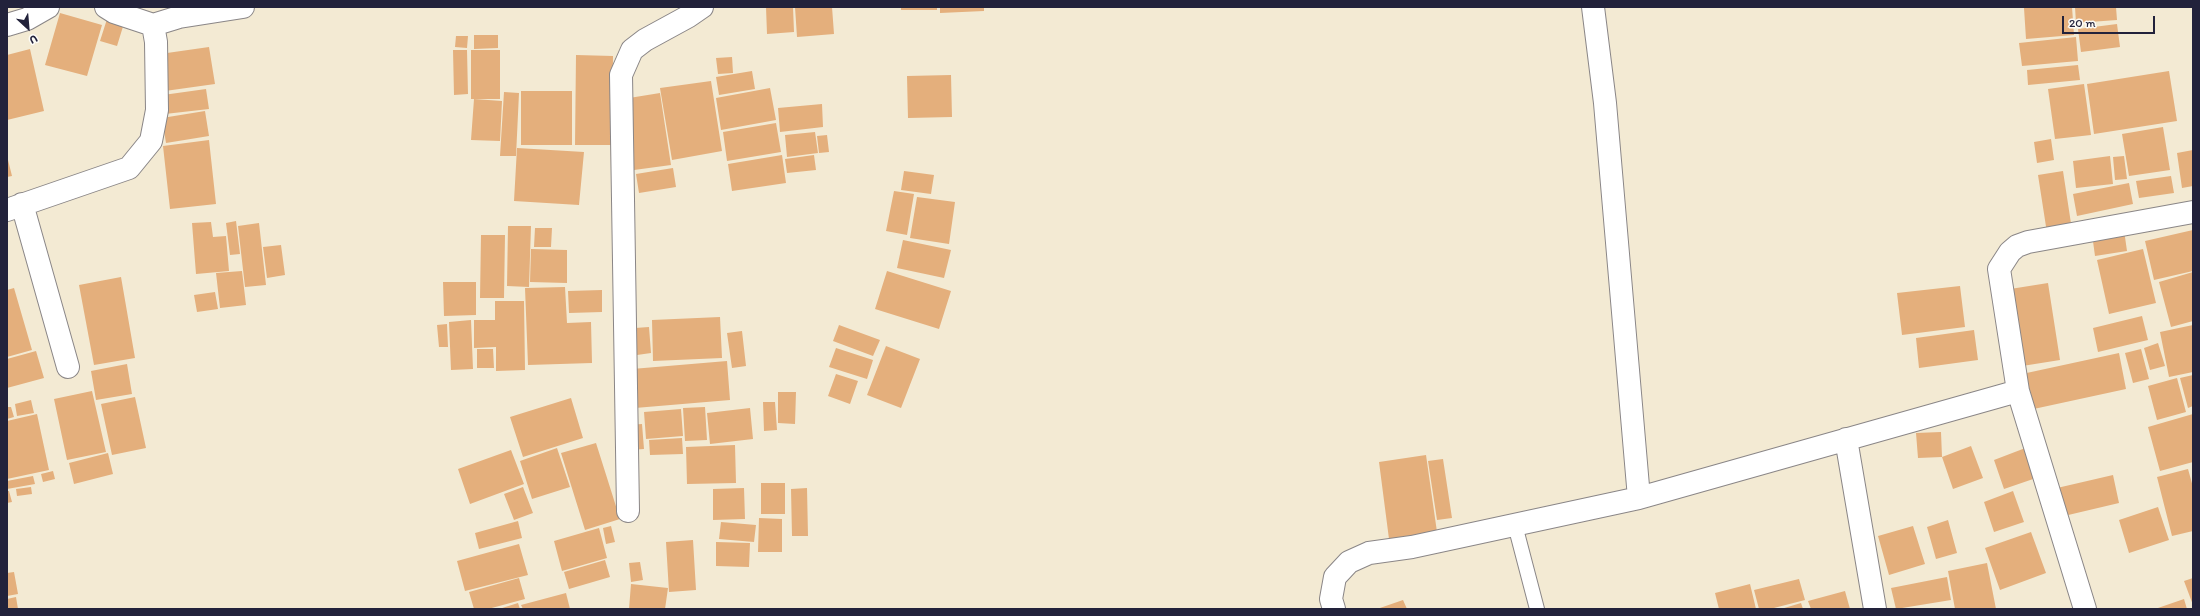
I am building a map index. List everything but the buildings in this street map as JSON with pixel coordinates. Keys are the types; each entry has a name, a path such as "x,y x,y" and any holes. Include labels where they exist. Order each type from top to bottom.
{"street":[{"path":"7,25 26,19 48,7"},
{"path":"106,7 114,12 153,25 179,17 244,7"},
{"path":"628,511 621,75 629,56 636,47 645,40 689,16 702,7"},
{"path":"1593,7 1605,103 1639,498"},
{"path":"68,368 15,207 128,168 151,141 157,110 156,42 153,25"},
{"path":"2085,609 2018,391 1999,269 2010,252 2017,246 2028,242 2193,212"},
{"path":"1334,609 1331,599 1335,577 1349,562 1369,553 1412,547 1639,498 2018,391"},
{"path":"1846,439 1875,609"}],"lane":[{"path":"1515,524 1537,609"}]}
